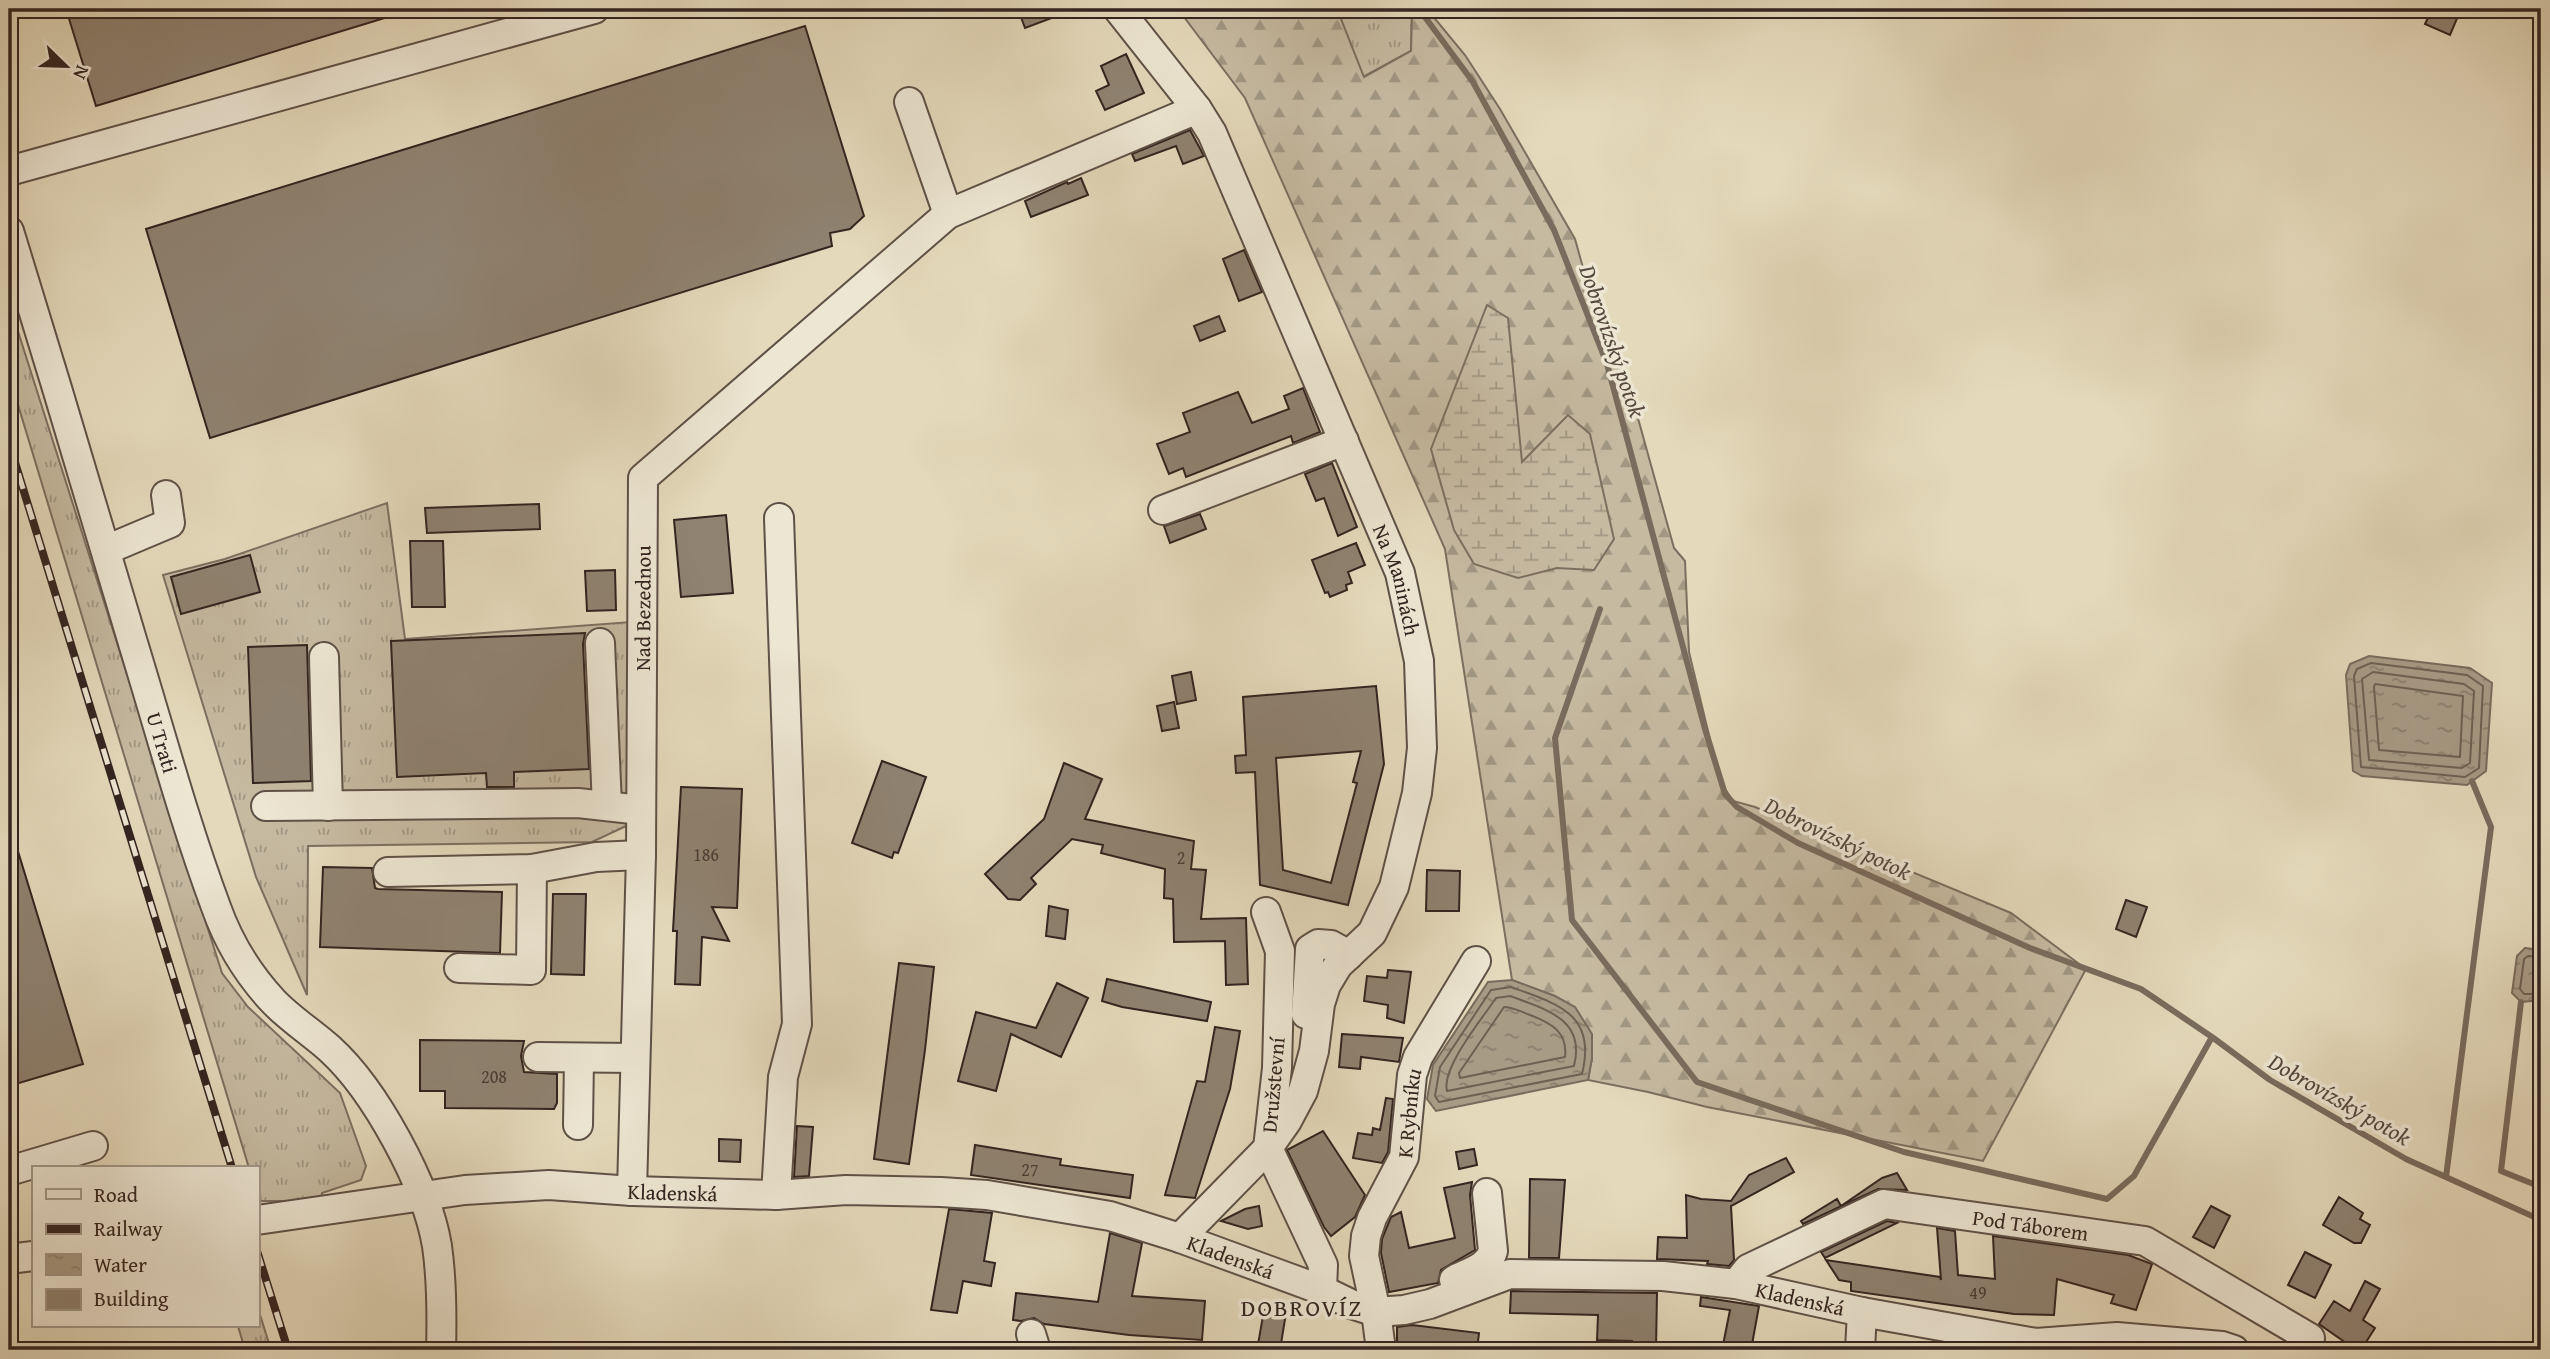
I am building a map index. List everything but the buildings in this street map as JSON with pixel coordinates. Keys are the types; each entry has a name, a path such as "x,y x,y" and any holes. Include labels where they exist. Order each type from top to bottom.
{"street":[{"path":"9,171 594,9"},
{"name":"Na Maninách","path":"1118,9 1197,108 1212,133 1401,573 1419,661 1422,748 1418,793 1394,887 1372,933 1338,965 1326,985 1320,1004 1314,1051 1303,1091 1287,1121 1268,1148 1180,1238"},
{"path":"909,102 948,214"},
{"name":"Nad Bezednou","path":"632,1191 641,855 643,478 948,214 1197,108"},
{"name":"U Trati","path":"9,231 174,780 216,910 242,962 273,1000 331,1050 362,1086 381,1114 423,1195 436,1243 442,1297 441,1350"},
{"path":"1163,510 1344,441"},
{"path":"106,551 170,523 166,495"},
{"path":"776,1195 783,1077 797,1024 779,518"},
{"path":"600,643 607,806"},
{"path":"324,657 328,806"},
{"path":"266,807 578,803 641,810"},
{"path":"388,872 532,869 596,857 641,855"},
{"path":"459,968 531,970 532,869"},
{"name":"Družstevní","path":"1266,912 1280,951 1277,1068 1268,1148 1323,1265 1322,1290"},
{"name":"K Rybníku","path":"1381,1350 1364,1256 1366,1236 1372,1218 1404,1157 1412,1075 1418,1057 1476,961"},
{"path":"538,1058 635,1058"},
{"path":"578,1125 579,1058"},
{"path":"9,1171 93,1146"},
{"name":"Kladenská","path":"259,1220 423,1195 549,1185 632,1191 776,1195 846,1190 987,1195 1110,1216 1180,1238 1376,1312 1404,1310 1430,1304 1510,1274 1663,1276 1736,1284 1863,1312 2046,1347 2117,1337 2222,1346 2234,1350"},
{"path":"1430,1304 1455,1279 1491,1259 1493,1251 1488,1193"},
{"name":"Pod Táborem","path":"1736,1284 1748,1269 1884,1204 2145,1241 2310,1338 2306,1350"},
{"path":"9,1259 32,1256"},
{"path":"1860,1350 1863,1312"}],"green space":[{"path":"1178,9 1337,9 1364,77 1411,51 1412,12 1409,9 1427,9 1465,55 1500,109 1575,239 1587,282 1631,393 1674,548 1685,561 1689,652 1720,781 1733,801 1755,807 2011,913 2086,969 1983,1161 1707,1107 1588,1080 1592,1058 1555,996 1512,980 1445,549 1245,98"},
{"path":"1337,9 1409,9 1412,12 1411,51 1363,77"},
{"path":"9,303 222,973 248,1007 340,1093 366,1166 361,1180 322,1193 321,1201 259,1201 259,1166 248,1166 9,375"},
{"path":"1487,305 1508,318 1522,462 1568,415 1590,434 1614,539 1594,570 1557,568 1518,578 1474,564 1454,530 1431,449"},
{"path":"387,503 405,639 631,622 626,826 592,842 308,846 307,995 256,877 163,575 225,559"},
{"path":"259,1311 271,1350 245,1350 239,1328 259,1328"}],"water":[{"path":"2369,656 2470,668 2492,683 2486,771 2467,785 2362,776 2353,771 2346,675 2350,664"},
{"path":"2525,948 2541,950 2541,1000 2521,1002 2512,993 2517,956"},
{"path":"1512,980 1555,996 1575,1007 1592,1034 1588,1080 1436,1111 1427,1099 1433,1065 1488,982"}],"waterway":[{"name":"Dobrovízský potok","path":"1419,9 1473,82 1554,230 1607,364 1705,729 1725,794 1737,807 1798,843 2030,948 2141,989 2270,1080 2406,1159 2541,1220"},
{"path":"1600,609 1555,738 1572,920 1697,1082 1904,1152 2107,1199 2134,1176 2212,1037"},
{"path":"2446,1177 2491,827 2472,781"},
{"path":"2521,1002 2501,1171 2541,1187"}],"railway":[{"path":"9,443 231,1166"},
{"path":"259,1257 288,1350"}],"district":[{"name":"DOBROVÍZ","path":"1302,1307"}]}
